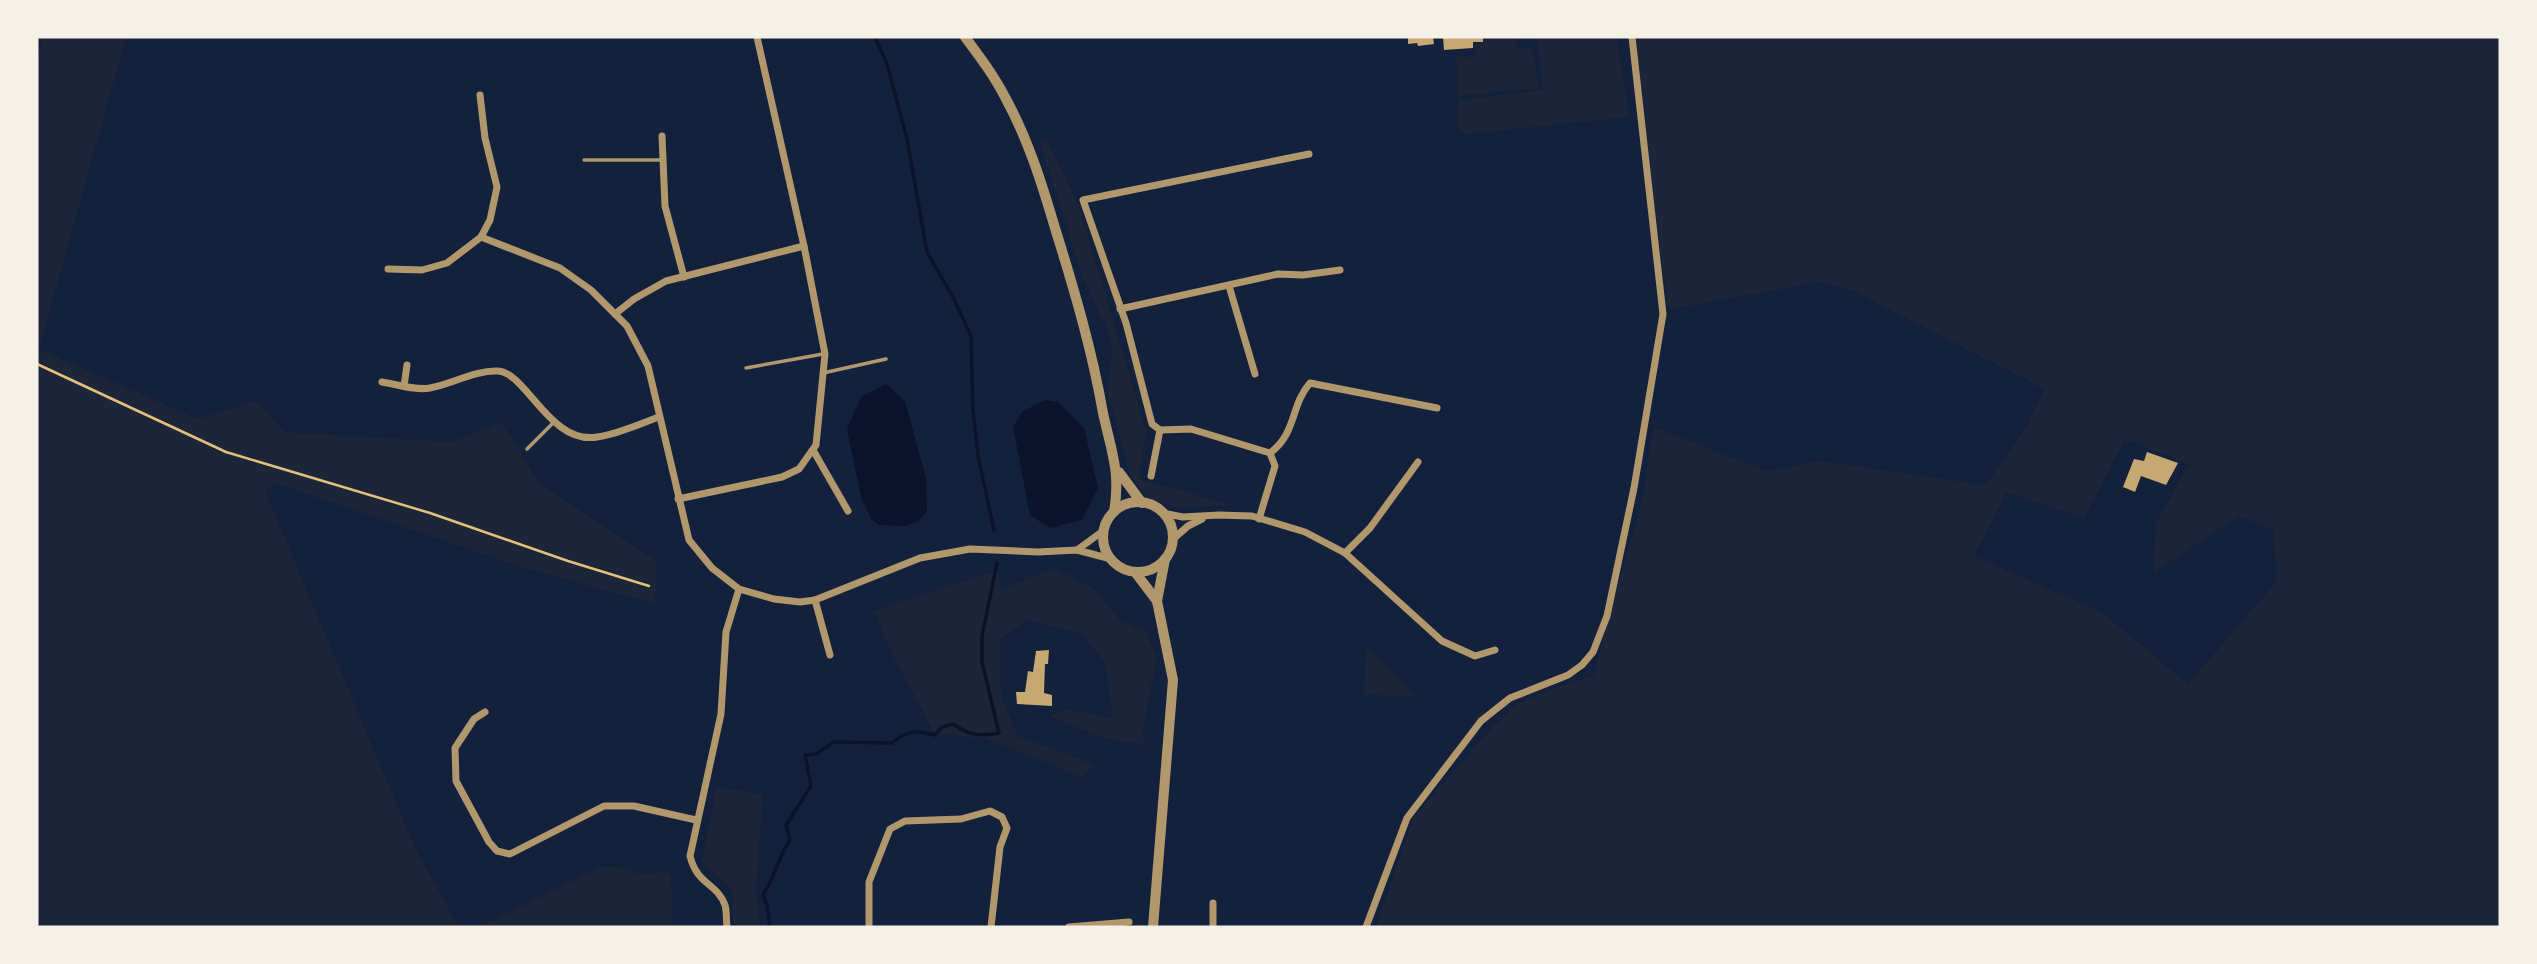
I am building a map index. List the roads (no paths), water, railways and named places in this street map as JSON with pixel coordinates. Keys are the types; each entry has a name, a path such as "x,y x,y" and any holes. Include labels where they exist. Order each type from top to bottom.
{"street":[{"path":"678,499 782,477 799,469 816,445 825,354 804,246 757,37"},
{"path":"965,37 1006,98 1026,141 1080,307 1117,469 1118,488 1114,512"},
{"path":"1366,927 1407,818 1481,720 1510,698 1568,675 1582,665 1593,652 1607,615 1634,488 1663,314 1632,37"},
{"path":"388,269 422,270 447,263 481,237 490,220 497,187 485,138 480,95"},
{"path":"662,136 665,206 684,276"},
{"path":"1270,453 1191,429 1160,430 1152,424 1126,323 1083,200 1309,154"},
{"path":"481,237 560,268 591,290 627,326 648,366 689,540 712,568 739,589 774,599 815,600 920,558 970,549 1038,552 1077,550 1111,559 1124,569 1135,572 1157,567 1166,559"},
{"path":"615,314 634,299 666,281 804,246"},
{"path":"1120,309 1278,274 1303,275 1340,270"},
{"path":"1229,286 1255,374"},
{"path":"404,386 407,365"},
{"path":"382,382 427,389 474,375 500,371 512,378 554,422 578,436 597,437 659,417"},
{"path":"1270,453 1283,444 1295,417 1300,394 1310,383 1437,408"},
{"path":"1151,476 1160,430"},
{"path":"813,450 848,511"},
{"path":"1259,519 1275,466 1270,453"},
{"path":"1345,553 1370,528 1418,463"},
{"path":"1117,469 1142,503"},
{"path":"1111,559 1103,543 1103,531 1114,512 1131,502 1157,508 1171,526 1172,540 1157,601 1173,680 1153,927"},
{"path":"1161,513 1183,517 1219,515 1259,519 1305,532 1345,553 1442,641 1475,656 1495,650"},
{"path":"1172,540 1188,526 1205,517"},
{"path":"1077,550 1103,531"},
{"path":"1135,572 1157,601"},
{"path":"727,927 726,907 719,894 694,871 690,856 721,714 726,632 739,589"},
{"path":"815,600 830,654"},
{"path":"485,712 474,719 455,748 456,781 489,842 497,851 510,854 604,806 634,806 696,820"},
{"path":"869,927 869,882 890,829 905,821 961,819 990,811 1002,817 1007,828 1000,847 991,927"},
{"path":"1213,903 1213,927"},
{"path":"1069,927 1129,922"}],"lane":[{"path":"584,160 663,160"},
{"path":"746,368 825,354"},
{"path":"823,373 886,359"},
{"path":"527,449 554,422"}],"waterway":[{"path":"875,37 887,64 907,139 927,252 953,297 971,336 973,410 978,456 994,530"},
{"path":"770,927 763,895 790,840 786,825 811,786 805,755 816,754 834,742 892,743 912,732 935,735 942,727 953,724 974,734 999,733 982,662 982,636 997,563"}]}
